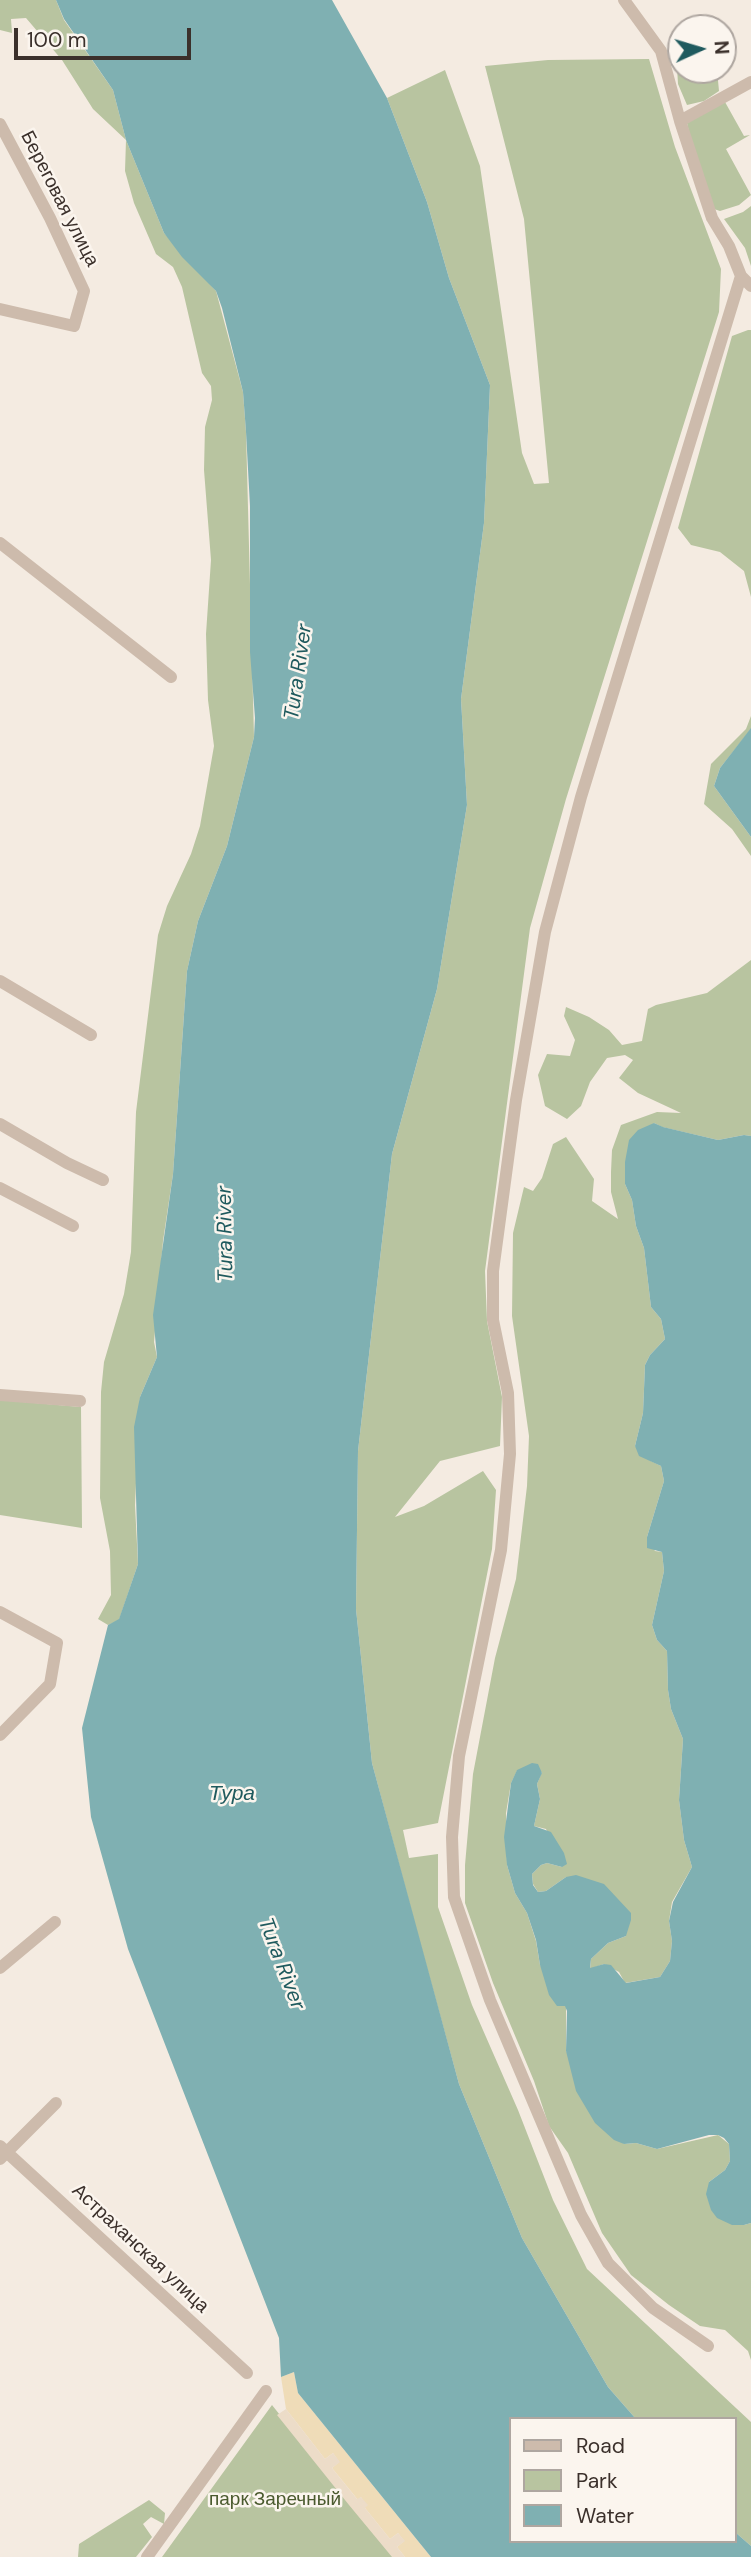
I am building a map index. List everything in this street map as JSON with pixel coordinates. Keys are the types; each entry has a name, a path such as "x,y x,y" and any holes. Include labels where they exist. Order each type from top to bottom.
{"street":[{"path":"624,0 661,51 680,121 712,218 729,246 741,276 751,286"},
{"path":"680,121 751,82"},
{"name":"Береговая улица","path":"0,124 50,218 84,291 74,326 0,309"},
{"path":"708,2346 653,2308 608,2263 581,2215 490,2000 458,1910 454,1897 452,1836 459,1756 501,1550 510,1454 508,1393 493,1320 493,1271 516,1100 545,932 585,784 741,276"},
{"path":"0,542 171,677"},
{"path":"0,981 91,1035"},
{"path":"0,1124 67,1163 103,1180"},
{"path":"0,1188 73,1226"},
{"path":"0,1395 80,1401"},
{"path":"0,1612 57,1643 50,1685 0,1735"},
{"path":"0,1968 55,1923"},
{"name":"Астраханская улица","path":"56,2103 2,2152 247,2373"},
{"path":"147,2557 266,2391"}],"green space":[{"path":"0,0 56,0 64,20 113,90 126,140 93,109 62,60 26,18 11,19 12,33 0,30"},
{"path":"649,59 675,147 721,269 719,312 566,799 530,928 485,1271 487,1321 502,1397 500,1446 440,1461 395,1517 424,1506 483,1471 496,1490 492,1549 438,1823 403,1830 409,1858 438,1854 438,1907 472,2005 518,2110 553,2200 587,2269 751,2422 751,2546 737,2534 737,2417 634,2417 608,2387 522,2238 459,2084 372,1763 356,1609 358,1451 392,1154 437,989 467,805 461,699 484,523 490,385 449,278 427,202 387,98 445,70 480,166 522,453 534,484 549,483 524,219 485,66 548,60"},
{"path":"678,84 718,84 719,91 704,101 687,105"},
{"path":"725,102 744,136 750,135 726,149 751,195 739,205 720,211 714,209 687,123"},
{"path":"126,140 164,233 216,291 243,392 254,737 227,846 198,921 187,971 173,1174 163,1241 154,1342 157,1357 140,1397 135,1505 138,1564 119,1620 108,1625 98,1619 111,1595 110,1551 100,1498 101,1392 104,1362 124,1294 131,1252 136,1112 158,935 200,826 214,746 208,700 206,634 211,560 204,470 205,427 212,400 211,386 202,373 182,287 173,267 156,254 134,203 125,171"},
{"path":"751,206 751,266 745,248 724,219"},
{"path":"751,330 751,597 744,571 720,552 691,545 678,528 732,336"},
{"path":"751,716 751,729 720,768 714,786 751,837 751,856 732,829 704,804 711,764 746,729"},
{"path":"751,960 751,1136 718,1140 654,1123 625,1184 632,1200 636,1226 644,1248 651,1307 661,1319 665,1339 650,1355 645,1365 643,1413 635,1446 651,1461 661,1466 664,1481 647,1537 655,1551 662,1552 664,1571 652,1625 657,1640 667,1651 671,1709 683,1739 679,1800 684,1840 692,1867 672,1902 669,1921 672,1941 670,1961 660,1977 625,1983 619,1972 604,1964 590,1969 591,1959 608,1943 626,1936 566,1877 546,1891 538,1892 533,1884 532,1874 541,1865 547,1863 562,1867 546,1829 534,1826 540,1799 537,1784 542,1772 517,1771 511,1783 506,1813 507,1865 515,1893 527,1913 540,1965 566,2006 566,2051 624,2144 636,2143 657,2149 718,2135 729,2144 730,2161 725,2170 709,2182 744,2225 751,2223 751,2360 748,2351 725,2330 700,2326 631,2275 602,2233 568,2153 549,2126 534,2081 493,1983 465,1903 465,1865 473,1774 495,1658 516,1579 527,1486 529,1436 512,1316 513,1233 524,1187 533,1191 542,1178 553,1144 566,1137 594,1179 592,1201 618,1219 611,1192 611,1172 612,1150 621,1125 657,1112 681,1113 638,1093 619,1078 633,1060 625,1055 607,1058 590,1082 581,1106 567,1119 545,1106 538,1075 547,1054 570,1056 575,1040 564,1016 566,1007 609,1030 622,1045 642,1041 648,1009 707,993"},
{"path":"0,1400 81,1407 82,1528 0,1515"},
{"name":"парк Заречный","path":"272,2405 393,2557 162,2557"},
{"path":"149,2500 165,2513 164,2524 151,2517 143,2524 152,2537 136,2557 78,2557 79,2544"}],"sand":[{"path":"294,2372 298,2393 431,2557 405,2557 397,2547 404,2541 398,2533 390,2539 365,2508 361,2497 358,2500 332,2468 339,2462 333,2453 325,2459 286,2409 281,2377"}],"shaded area":[{"path":"286,2409 325,2459 333,2453 340,2462 332,2468 357,2499 361,2497 368,2505 365,2508 390,2539 398,2533 405,2541 397,2547 405,2557 392,2557 349,2505 277,2415"}],"water":[{"name":"Тура","path":"56,0 332,0 387,98 427,202 449,278 490,385 484,523 461,699 467,805 437,989 392,1154 358,1451 356,1609 372,1763 459,2084 522,2238 608,2387 634,2417 510,2417 510,2543 737,2543 737,2534 751,2546 751,2557 431,2557 298,2393 294,2372 281,2377 279,2338 128,1949 91,1817 82,1728 108,1625 119,1619 138,1564 134,1427 140,1397 157,1357 153,1315 173,1174 187,971 198,921 227,846 254,737 255,718 250,652 250,506 243,392 222,308 216,291 182,257 164,233 126,140 113,90 64,19"},
{"path":"751,728 751,837 714,786 720,768"},
{"path":"654,1123 718,1140 751,1136 751,2223 744,2225 732,2225 717,2218 711,2210 706,2194 709,2182 725,2170 730,2161 729,2144 724,2138 709,2135 657,2149 614,2140 595,2123 576,2091 566,2051 567,2011 565,2006 557,2006 549,1995 536,1940 527,1913 515,1893 507,1865 504,1837 511,1783 517,1770 532,1763 538,1764 542,1773 537,1784 540,1799 534,1826 551,1832 564,1853 567,1864 562,1867 547,1863 541,1865 532,1874 533,1885 538,1892 546,1891 566,1877 576,1875 604,1884 631,1913 631,1920 626,1936 608,1943 591,1959 590,1968 611,1965 626,1983 660,1977 670,1961 672,1941 669,1921 673,1902 692,1867 684,1840 679,1800 683,1739 671,1709 667,1651 657,1640 652,1625 664,1571 662,1552 647,1548 647,1537 664,1481 661,1466 639,1456 635,1446 643,1413 645,1365 650,1355 665,1339 661,1319 651,1307 644,1248 636,1226 632,1200 625,1184 625,1162 629,1140 638,1130"}],"water label":[{"name":"Tura River","path":"299,672"},
{"name":"Tura River","path":"226,1234"},
{"name":"Tura River","path":"281,1964"}]}
